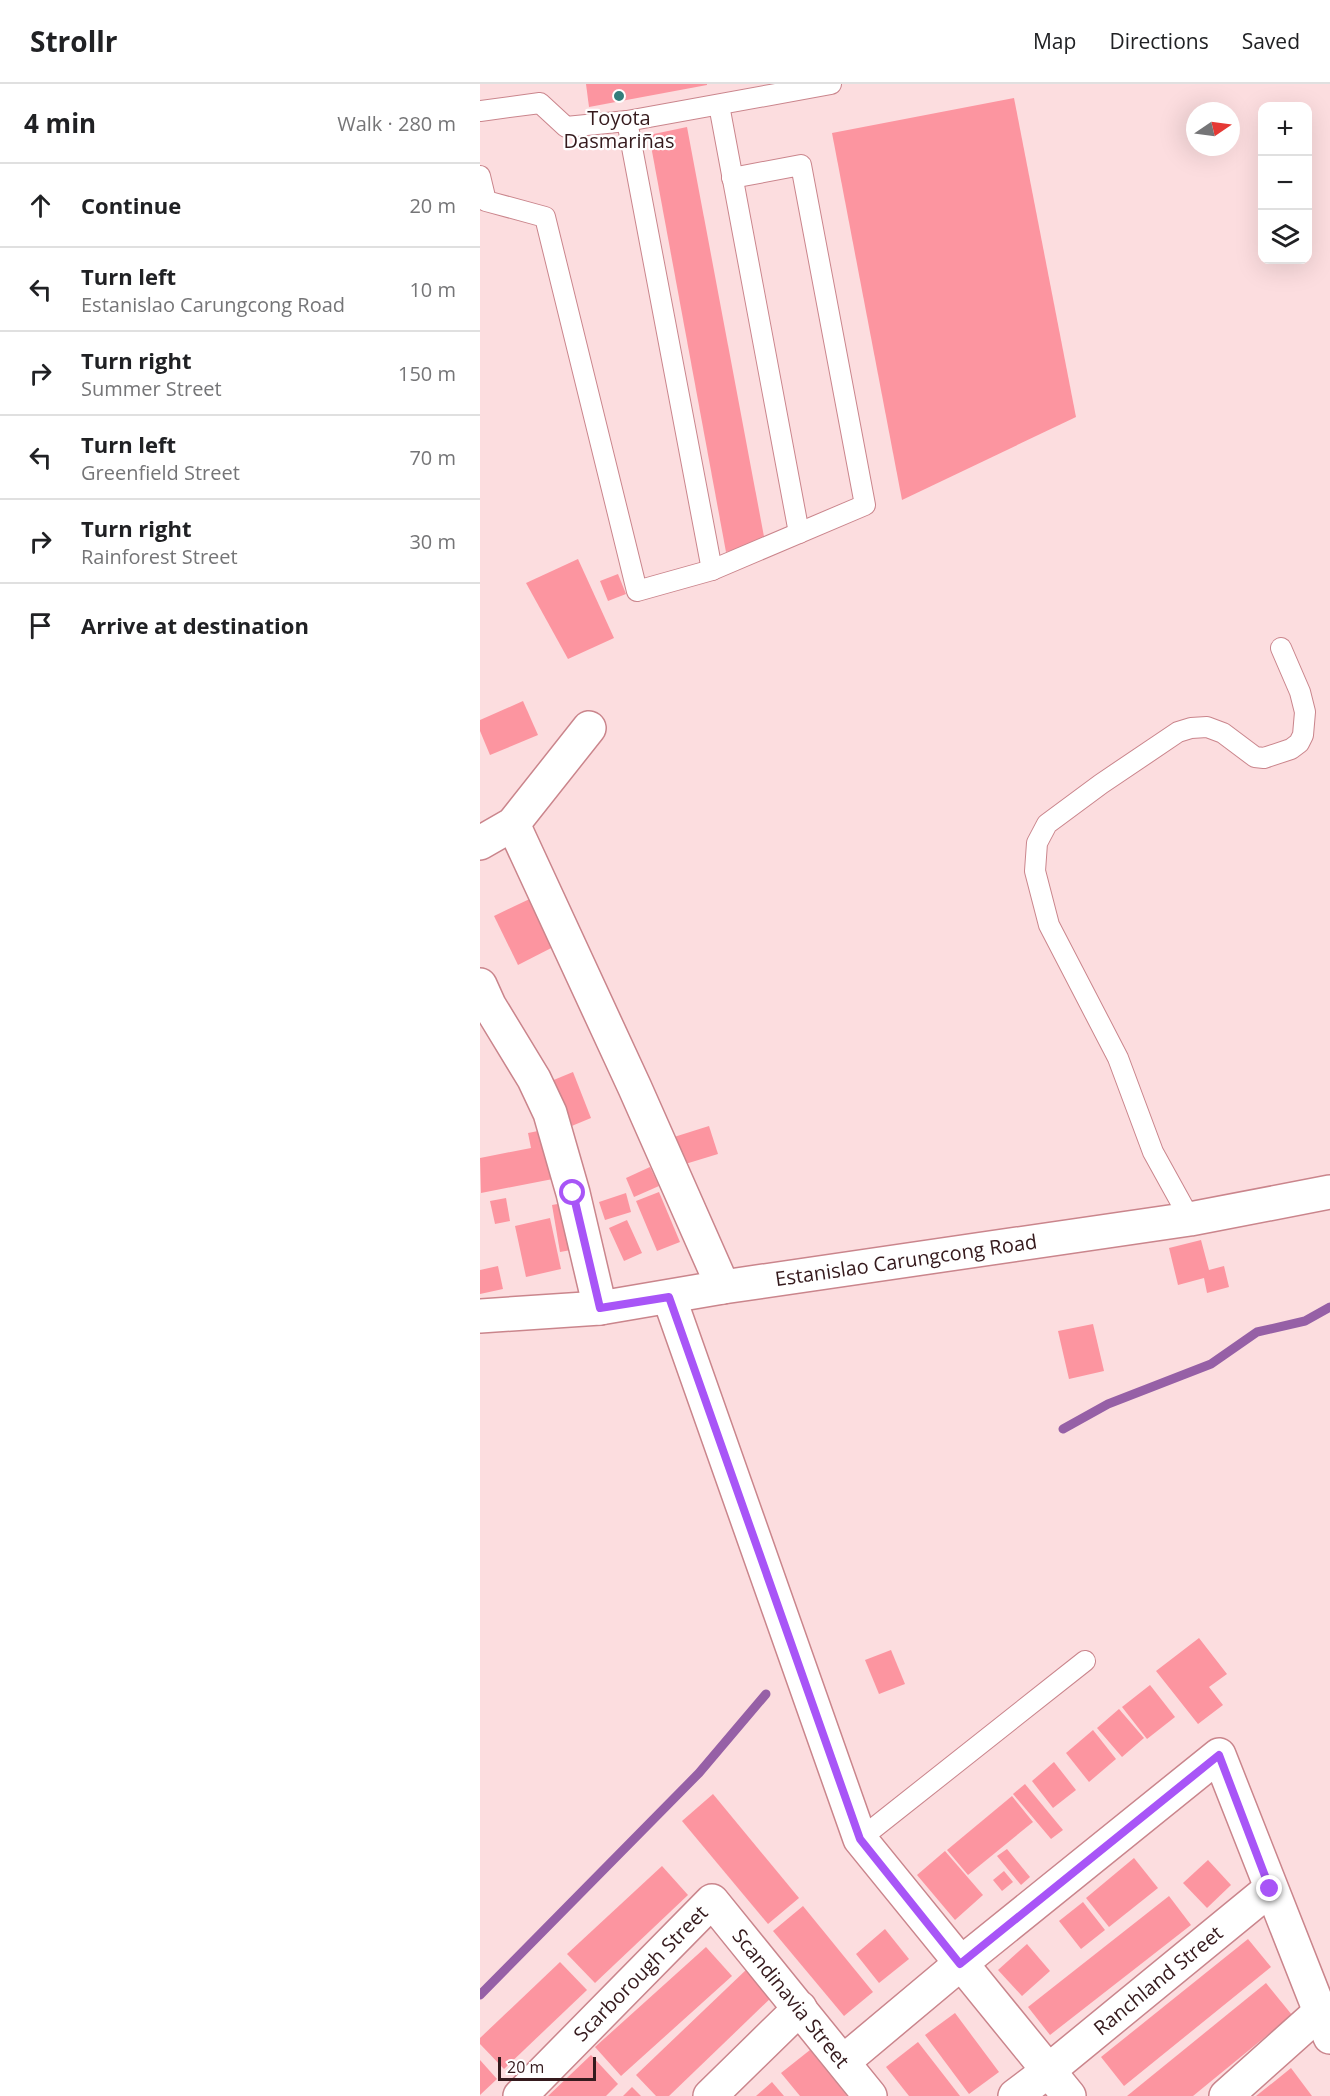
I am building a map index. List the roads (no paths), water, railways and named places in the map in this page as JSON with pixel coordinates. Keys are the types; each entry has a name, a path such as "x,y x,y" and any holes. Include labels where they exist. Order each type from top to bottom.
{"street":[{"path":"480,843 513,824 589,728"},
{"path":"513,824 635,1088 723,1287"},
{"path":"480,985 489,1005 534,1079 550,1113 573,1193 600,1308"},
{"name":"Estanislao Carungcong Road","path":"480,1316 600,1308 723,1287 1190,1219 1330,1192"},
{"path":"669,1297 860,1839 1059,2084"},
{"path":"843,2062 960,1964 1219,1755 1325,2024 1226,2096"},
{"name":"Ranchland Street","path":"1016,2096 1059,2084 1270,1889"},
{"name":"Scandinavia Street","path":"712,1901 870,2096"},
{"name":"Scarborough Street","path":"520,2096 712,1901"},
{"path":"716,2094 800,2008"}],"lane":[{"path":"480,111 540,103 566,127 627,121 831,84"},
{"path":"719,105 799,533"},
{"path":"627,121 712,570"},
{"path":"480,176 486,201 545,217 637,591 712,570 865,505 801,165 732,178"},
{"path":"1190,1219 1153,1152 1118,1058 1049,925 1035,871 1037,843 1047,824 1101,784 1179,732 1191,728 1207,727 1223,733 1255,757 1264,758 1291,749 1299,743 1303,735 1305,712 1300,692 1281,648"},
{"path":"860,1839 1085,1661"}],"waterway":[{"path":"1063,1429 1108,1404 1211,1364 1257,1332 1305,1321 1330,1307"},
{"path":"480,1995 699,1773 766,1694"}],"place":[{"name":"Toyota Dasmariñas","path":"619,96"}]}
